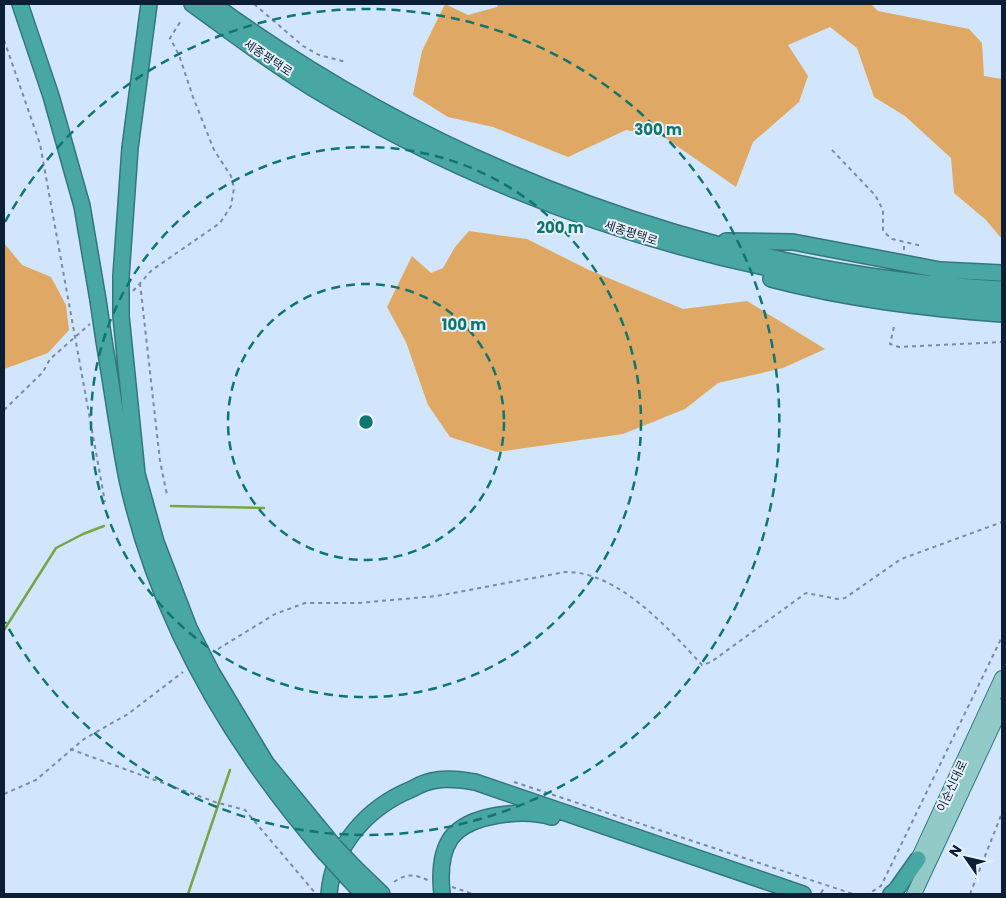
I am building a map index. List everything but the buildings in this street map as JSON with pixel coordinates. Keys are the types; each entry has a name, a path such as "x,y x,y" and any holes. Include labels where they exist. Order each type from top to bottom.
{"highway":[{"path":"20,4 51,96 82,206 127,480 148,555 170,617 192,662 224,719 293,815 351,872 382,894"},
{"path":"149,4 130,148 121,276 121,316 137,474 156,542 189,628 212,673 266,763 329,850"},
{"name":"세종평택로","path":"192,4 310,86 412,143 485,178 565,211 668,245 787,273 866,287 947,297 1002,300"},
{"name":"세종평택로","path":"213,4 307,67 368,102 455,147 545,187 704,241 796,264 948,286 1002,289"},
{"path":"704,241 792,242 940,270 1002,273"},
{"path":"668,245 724,267 854,298 918,308 1002,314"},
{"path":"330,894 331,877 338,858 360,822 377,807 399,794 435,780 453,779 475,782 804,894"},
{"path":"447,890 441,870 445,850 457,832 477,822 513,812 536,812 772,894"},
{"path":"891,894 896,890 918,859"},
{"path":"351,872 363,894"}],"main road":[{"name":"이순신대로","path":"902,894 1002,678"},
{"name":"이순신대로","path":"914,894 1002,706"}],"path":[{"path":"254,4 304,46 319,55 346,62"},
{"path":"132,292 152,270 220,223 231,206 234,188 231,176 214,150 193,98 179,55 170,38 182,18"},
{"path":"4,40 40,144 76,336 80,376 105,502"},
{"path":"832,150 874,194 883,210 883,230 892,239 922,246"},
{"path":"904,242 904,250"},
{"path":"140,283 160,461 167,495"},
{"path":"4,410 43,372 50,358 92,323"},
{"path":"894,327 890,344 899,347 1002,342"},
{"path":"218,648 276,614 305,603 358,603 437,596 565,572 581,572 600,579 646,607 702,665 712,662 806,592 837,599 845,598 901,559 1002,522"},
{"path":"857,894 868,894 881,886 1002,638"},
{"path":"4,794 36,780 84,739 128,714 183,672"},
{"path":"70,750 215,802 245,810 316,894"},
{"path":"970,894 1002,813"},
{"path":"394,882 401,877 413,874 430,881"},
{"path":"821,893 825,886"},
{"path":"447,890 474,894"}],"shaded area":[{"path":"445,4 468,15 497,7 498,4 871,4 878,11 969,29 982,43 984,76 1002,79 1002,239 986,220 954,193 951,158 905,116 874,97 857,48 830,27 788,45 808,76 799,102 753,142 736,187 664,137 626,130 568,157 493,127 448,117 413,95 422,51"},
{"path":"469,231 527,239 589,270 683,309 747,301 825,349 783,368 718,383 685,409 623,434 497,452 450,437 428,405 406,342 387,307 412,256 431,273 443,268 455,247"},
{"path":"4,243 22,265 51,277 66,305 69,330 48,353 4,369"}],"waterway":[{"path":"171,506 264,508"},
{"path":"4,630 56,548 104,526"},
{"path":"188,894 230,770"}]}
